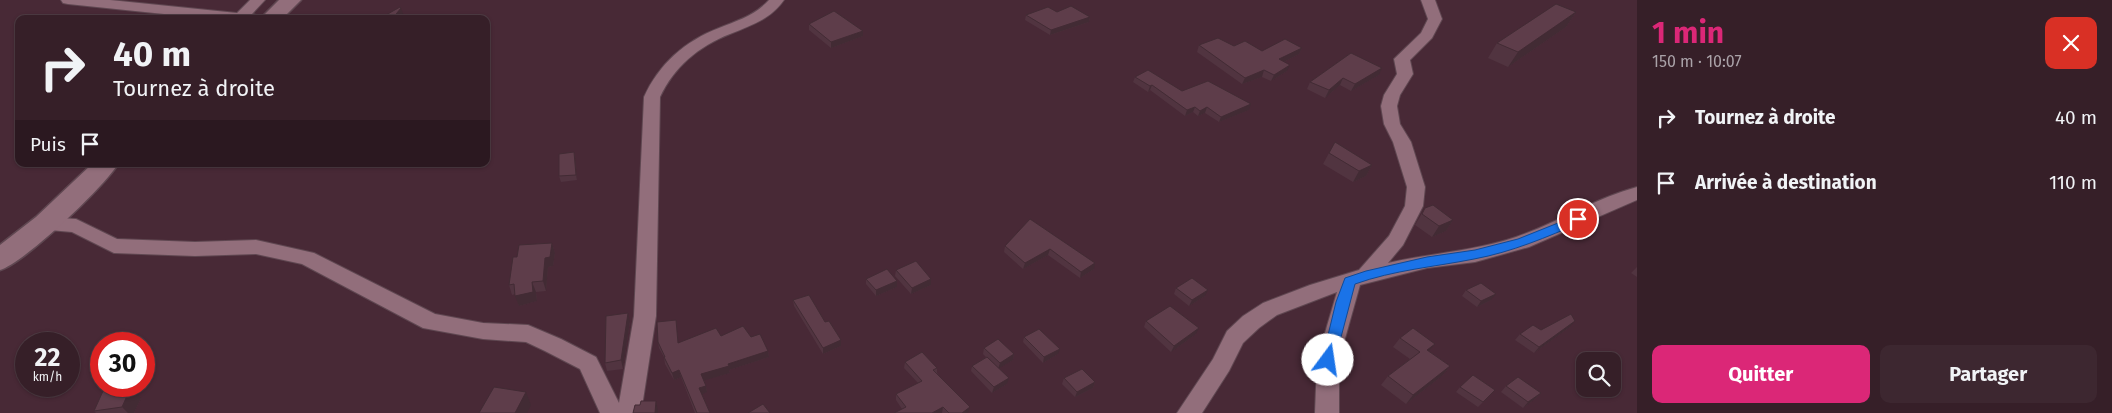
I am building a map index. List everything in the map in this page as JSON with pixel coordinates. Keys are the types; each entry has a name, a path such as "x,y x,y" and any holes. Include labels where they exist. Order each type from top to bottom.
{"main road":[{"path":"274,15 291,0"},
{"path":"0,260 44,224 103,167"}],"street":[{"path":"69,0 231,15"},
{"path":"163,9 175,0"},
{"path":"243,15 258,0"},
{"path":"629,413 645,316 652,97 658,80 686,52 721,32 758,18 777,0"},
{"path":"1326,413 1328,360 1342,302 1358,278 1396,240 1414,206 1416,187 1402,142 1392,124 1389,106 1392,95 1406,74 1402,59 1427,35 1435,19 1428,0"},
{"path":"1189,413 1221,365 1235,337 1251,322 1270,309 1317,290 1358,278 1427,261 1475,255 1522,242 1637,193"},
{"path":"44,224 76,226 114,246 195,249 256,247 307,258 431,322 483,331 528,334 553,345 588,363 612,413"}],"building":[{"path":"1556,4 1576,12 1518,52 1497,43"},
{"path":"1071,6 1090,17 1051,30 1026,15 1048,7 1057,12"},
{"path":"400,7 401,8 395,15 386,15"},
{"path":"834,11 863,31 831,42 809,24"},
{"path":"1218,38 1234,46 1245,41 1262,51 1285,39 1302,48 1279,59 1290,65 1274,75 1264,70 1245,78 1199,45"},
{"path":"1351,53 1382,68 1355,84 1343,78 1329,90 1310,82"},
{"path":"1148,70 1182,91 1208,81 1251,104 1221,117 1207,107 1200,111 1195,107 1187,110 1152,85 1150,86 1135,77"},
{"path":"1335,142 1372,165 1359,171 1329,153"},
{"path":"574,152 576,175 559,176 559,154"},
{"path":"1433,205 1453,220 1439,226 1422,214 1425,208"},
{"path":"1030,219 1095,263 1081,272 1050,249 1025,263 1005,246"},
{"path":"552,243 550,257 545,258 543,281 532,282 533,292 515,296 514,284 509,285 513,257 517,257 519,245"},
{"path":"916,261 931,279 912,288 896,270"},
{"path":"887,269 897,281 876,290 866,279"},
{"path":"1192,278 1208,290 1192,300 1176,288"},
{"path":"1481,283 1496,294 1481,301 1466,290"},
{"path":"809,295 825,322 829,321 841,340 823,348 793,300"},
{"path":"1170,306 1199,328 1174,346 1146,321"},
{"path":"628,313 621,360 605,363 606,316"},
{"path":"1571,314 1575,321 1539,347 1520,334 1533,325 1541,330"},
{"path":"676,320 678,343 716,328 721,336 743,326 751,337 760,334 768,351 728,364 729,366 701,374 706,386 699,388 710,413 697,413 679,370 672,373 658,342 657,322"},
{"path":"1413,328 1435,344 1427,350 1450,366 1413,395 1388,376 1420,352 1400,338"},
{"path":"1039,329 1060,349 1044,357 1024,337"},
{"path":"998,339 1014,354 1000,363 984,348"},
{"path":"922,352 937,368 933,370 970,407 962,413 949,413 943,407 932,413 894,413 906,407 896,394 922,381 905,362"},
{"path":"987,357 1009,378 994,387 972,366"},
{"path":"1082,369 1095,382 1077,392 1064,378"},
{"path":"1473,375 1495,390 1483,402 1460,387"},
{"path":"1518,377 1541,393 1528,402 1506,386"},
{"path":"494,387 526,392 515,413 479,413"},
{"path":"100,397 126,397 122,407 94,411"},
{"path":"641,401 656,401 655,413 633,413 635,405 640,405"},
{"path":"763,404 770,413 748,413"}],"route":[{"path":"1328,360 1342,302 1350,282 1366,276 1427,261 1475,255 1522,242 1578,219"}]}
